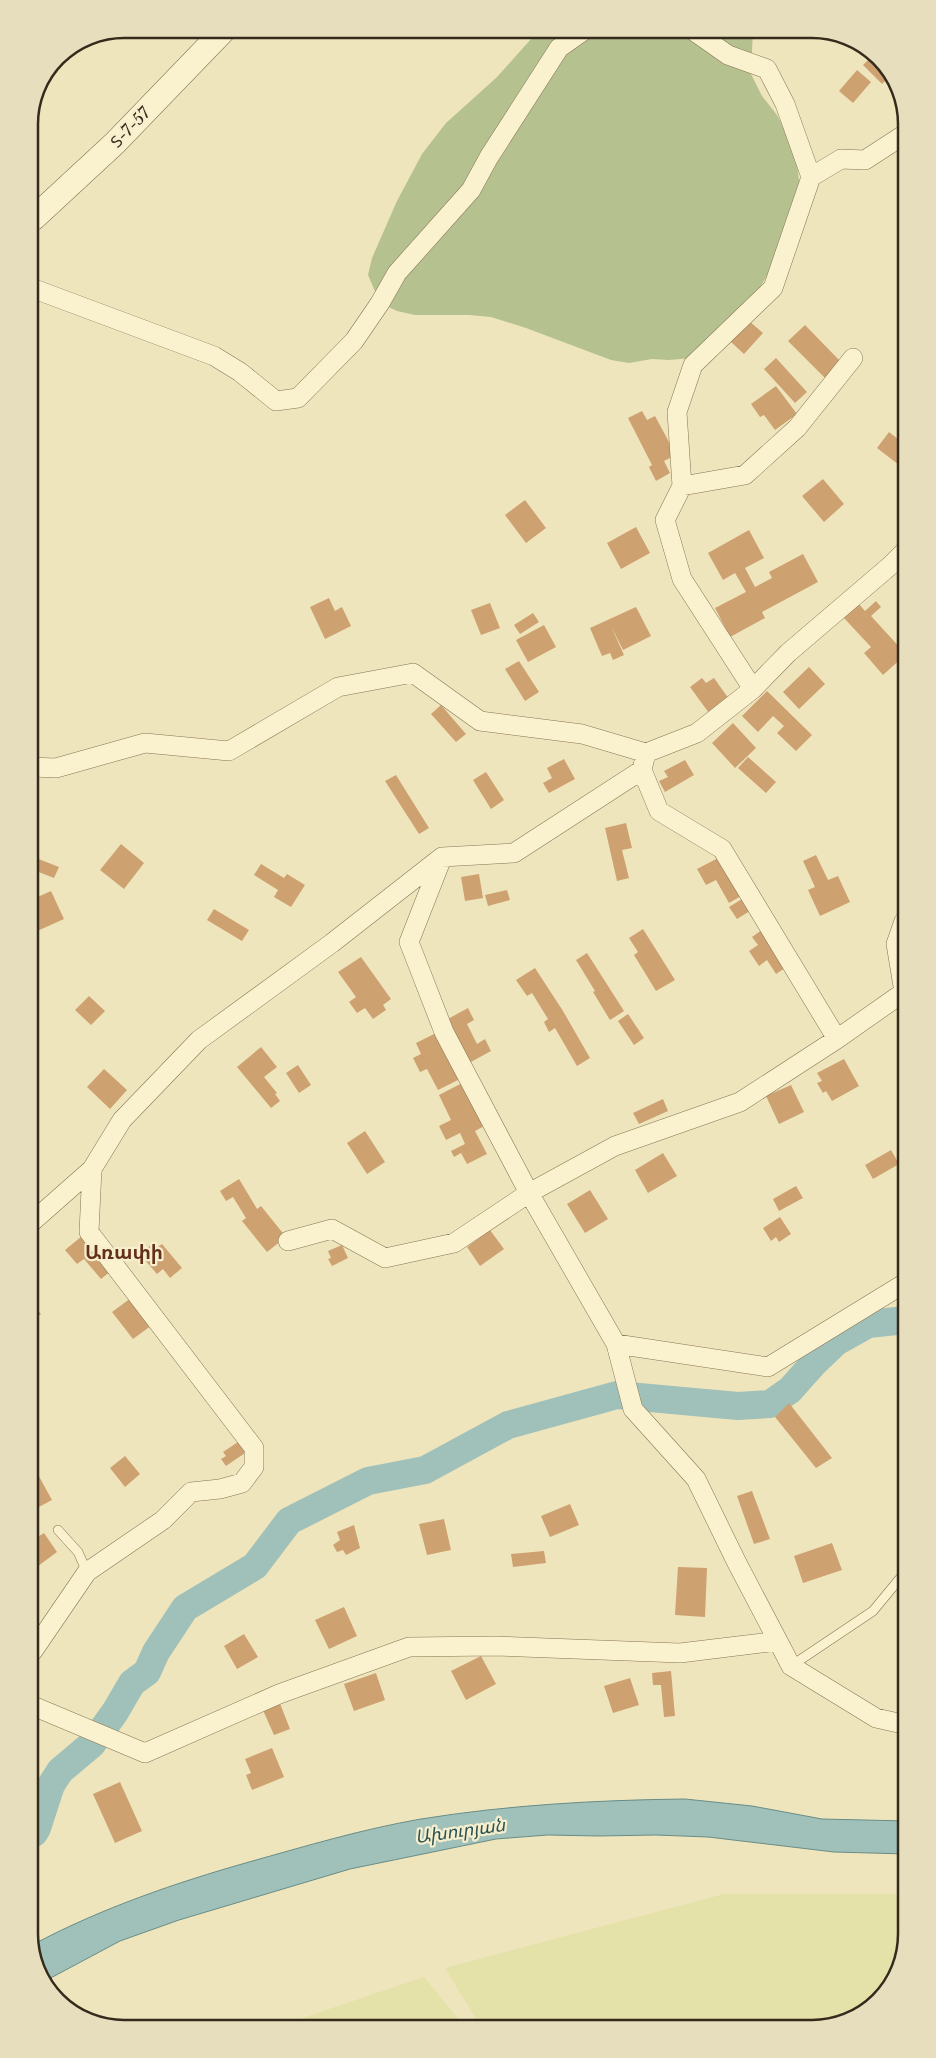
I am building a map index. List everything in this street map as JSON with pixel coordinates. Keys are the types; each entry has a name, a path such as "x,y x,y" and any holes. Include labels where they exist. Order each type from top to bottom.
{"street":[{"name":"Տ-7-57","path":"38,214 115,142 216,38"},
{"path":"38,290 214,356 240,372 276,401 298,398 354,341 380,303 397,272 471,190 489,157 559,48 573,38"},
{"path":"704,38 728,55 767,69 785,104 811,177 773,288 693,366 677,412 682,486 665,520 682,579 753,689"},
{"path":"811,177 841,159 865,160 898,139"},
{"path":"682,486 744,475 797,428 853,358"},
{"path":"38,1217 92,1169 122,1120 199,1040 332,943 442,857 514,853 644,761 697,733 753,689 788,653 898,557"},
{"path":"38,767 56,768 145,743 229,751 338,687 413,673 480,721 582,734 644,761 659,811 722,849 837,1039"},
{"path":"442,857 409,942 444,1032 529,1193 616,1344 633,1409 696,1479 791,1666 876,1718 898,1723"},
{"path":"898,938 896,944 898,956"},
{"path":"288,1241 332,1229 385,1258 454,1243 529,1193 615,1146 740,1102 837,1039 898,996"},
{"path":"38,1644 87,1572 163,1520 192,1492 220,1489 242,1483 254,1467 254,1448 89,1232 92,1169"},
{"path":"616,1344 768,1367 898,1287"},
{"path":"38,1708 145,1754 279,1694 409,1647 495,1646 680,1653 778,1641"}],"lane":[{"path":"58,1530 78,1552 87,1572"},
{"path":"791,1666 873,1611 898,1581"}],"shaded area":[{"path":"724,1894 898,1894 898,1946 890,1972 884,1982 865,2003 850,2012 829,2019 477,2020 445,1968"},
{"path":"424,1977 459,2020 297,2020"}],"green space":[{"path":"532,38 753,38 751,74 762,96 777,115 789,138 797,164 799,181 798,203 777,259 756,294 692,358 652,359 629,363 611,360 491,317 415,315 397,311 380,303 368,275 372,258 397,201 422,154 446,123 496,78"}],"water":[{"name":"Ախուրյան","path":"685,1799 752,1806 822,1819 898,1821 898,1854 834,1852 708,1837 656,1835 548,1835 496,1839 350,1869 179,1920 120,1941 50,1978 39,1951 38,1942 139,1897 249,1862 335,1838 421,1819 454,1814 520,1807"}],"building":[{"path":"869,59 886,80 882,84 863,65"},
{"path":"857,70 871,82 853,103 839,91"},
{"path":"749,321 763,333 744,354 731,342"},
{"path":"805,325 841,362 825,378 788,341"},
{"path":"776,358 807,392 795,403 764,369"},
{"path":"776,386 797,414 775,430 764,415 760,417 751,404"},
{"path":"642,411 647,420 655,416 676,455 664,461 670,473 656,481 649,467 652,465 628,418"},
{"path":"889,432 898,439 898,464 877,448"},
{"path":"823,479 844,504 824,522 802,496"},
{"path":"525,500 546,528 526,543 505,515"},
{"path":"636,527 650,553 621,569 607,543"},
{"path":"749,530 764,558 745,568 755,587 772,578 769,572 803,554 818,582 762,612 765,618 730,637 715,608 746,592 735,573 723,580 708,553"},
{"path":"329,598 335,611 342,607 351,626 325,639 310,607"},
{"path":"876,601 881,607 871,616 898,645 898,661 883,675 864,653 871,647 844,618 859,604 865,611"},
{"path":"490,603 500,628 481,635 471,610"},
{"path":"636,607 651,636 623,650 611,626 624,655 613,660 610,653 602,656 590,628"},
{"path":"533,613 539,622 520,634 514,625"},
{"path":"544,625 556,647 528,662 516,640"},
{"path":"519,661 539,692 525,701 505,669"},
{"path":"809,667 825,684 799,709 783,692"},
{"path":"702,678 706,683 714,678 729,699 709,713 690,687"},
{"path":"767,691 812,735 796,751 777,733 784,726 773,716 758,732 742,716"},
{"path":"441,705 466,734 456,742 431,714"},
{"path":"733,723 756,748 735,768 712,743"},
{"path":"748,757 776,782 766,793 738,768"},
{"path":"564,759 575,779 549,793 543,783 552,778 547,768"},
{"path":"685,760 694,775 665,792 659,781 668,777 664,771"},
{"path":"486,772 504,800 491,809 473,780"},
{"path":"396,775 429,828 419,834 385,781"},
{"path":"626,823 632,848 622,850 629,878 617,881 605,828"},
{"path":"121,844 144,863 124,889 100,870"},
{"path":"816,855 828,880 838,876 850,902 820,916 808,890 815,887 803,861"},
{"path":"720,857 741,896 729,903 716,880 706,885 697,869"},
{"path":"38,859 59,867 54,878 38,872"},
{"path":"261,864 284,878 287,874 305,885 291,907 274,897 278,890 254,875"},
{"path":"479,874 483,898 465,901 461,877"},
{"path":"507,890 510,900 488,906 485,895"},
{"path":"51,891 64,919 38,931 38,897"},
{"path":"742,899 750,911 737,919 729,907"},
{"path":"214,909 249,930 242,941 207,920"},
{"path":"643,929 675,980 656,991 634,955 638,952 629,938"},
{"path":"763,929 788,966 776,974 767,960 759,966 749,951 758,945 752,937"},
{"path":"587,953 624,1011 610,1020 576,960"},
{"path":"361,957 391,999 383,1005 386,1010 373,1019 365,1008 357,1013 349,1002 356,997 338,972"},
{"path":"535,968 590,1058 577,1066 555,1028 549,1032 544,1022 548,1019 532,993 527,996 516,980"},
{"path":"89,996 105,1011 91,1025 75,1010"},
{"path":"468,1008 474,1020 467,1024 477,1044 485,1039 491,1051 469,1063 446,1020"},
{"path":"628,1014 644,1038 634,1045 618,1021"},
{"path":"438,1032 462,1078 438,1090 427,1069 420,1072 413,1058 421,1054 416,1043"},
{"path":"261,1047 277,1067 264,1077 277,1093 275,1094 280,1101 271,1108 237,1067"},
{"path":"844,1059 859,1086 832,1101 826,1091 823,1093 817,1083 822,1081 817,1073"},
{"path":"298,1065 311,1085 299,1093 286,1073"},
{"path":"104,1069 127,1090 110,1109 87,1087"},
{"path":"466,1081 488,1124 475,1131 487,1154 467,1164 461,1153 454,1157 451,1151 465,1144 460,1133 446,1140 439,1126 451,1120 439,1095"},
{"path":"791,1085 804,1112 779,1124 766,1096"},
{"path":"663,1099 668,1111 639,1124 633,1113"},
{"path":"365,1131 385,1162 367,1174 347,1143"},
{"path":"891,1150 898,1162 898,1165 873,1179 865,1165"},
{"path":"663,1153 677,1176 648,1193 635,1170"},
{"path":"239,1179 257,1209 261,1206 286,1237 267,1252 242,1221 246,1218 233,1197 226,1201 220,1191"},
{"path":"796,1186 803,1198 779,1211 773,1199"},
{"path":"590,1190 608,1219 585,1233 567,1204"},
{"path":"780,1217 791,1234 779,1242 776,1237 771,1241 763,1228"},
{"path":"490,1230 504,1249 480,1266 467,1247"},
{"path":"82,1236 111,1271 101,1279 84,1259 77,1264 65,1250"},
{"path":"162,1244 182,1268 170,1278 163,1269 157,1274 144,1259 149,1254 145,1250 151,1245 155,1249"},
{"path":"342,1245 348,1258 332,1266 328,1259 331,1258 328,1251"},
{"path":"131,1298 152,1325 133,1339 112,1312"},
{"path":"789,1403 832,1458 816,1468 775,1417"},
{"path":"241,1440 248,1451 226,1466 221,1459 226,1456 223,1452"},
{"path":"125,1456 140,1474 125,1487 110,1468"},
{"path":"38,1475 52,1500 38,1507"},
{"path":"752,1491 770,1539 754,1544 737,1496"},
{"path":"570,1504 579,1525 550,1537 541,1516"},
{"path":"444,1519 451,1550 427,1555 419,1524"},
{"path":"354,1525 360,1548 346,1555 343,1550 337,1552 333,1545 340,1540 337,1532"},
{"path":"44,1533 57,1552 38,1566 38,1537"},
{"path":"832,1543 842,1570 803,1583 794,1556"},
{"path":"544,1551 546,1563 513,1567 511,1554"},
{"path":"678,1567 707,1568 705,1617 675,1615"},
{"path":"344,1607 357,1636 329,1649 315,1620"},
{"path":"244,1634 258,1657 237,1669 224,1646"},
{"path":"481,1656 496,1684 466,1700 451,1671"},
{"path":"671,1671 675,1716 664,1717 661,1685 653,1685 652,1673"},
{"path":"376,1673 385,1700 354,1711 344,1684"},
{"path":"630,1678 639,1705 613,1713 604,1686"},
{"path":"279,1701 290,1729 274,1735 262,1708"},
{"path":"272,1748 284,1777 252,1790 246,1775 251,1773 245,1759"},
{"path":"120,1782 142,1831 115,1843 93,1794"}],"waterway":[{"path":"38,1825 51,1785 60,1771 92,1744 115,1712 132,1683 147,1672 156,1652 185,1608 255,1566 289,1521 368,1481 425,1470 508,1425 617,1395 738,1406 770,1404 790,1390 836,1342 868,1324 898,1321"}],"district":[{"name":"Առափի","path":"124,1252"}]}
